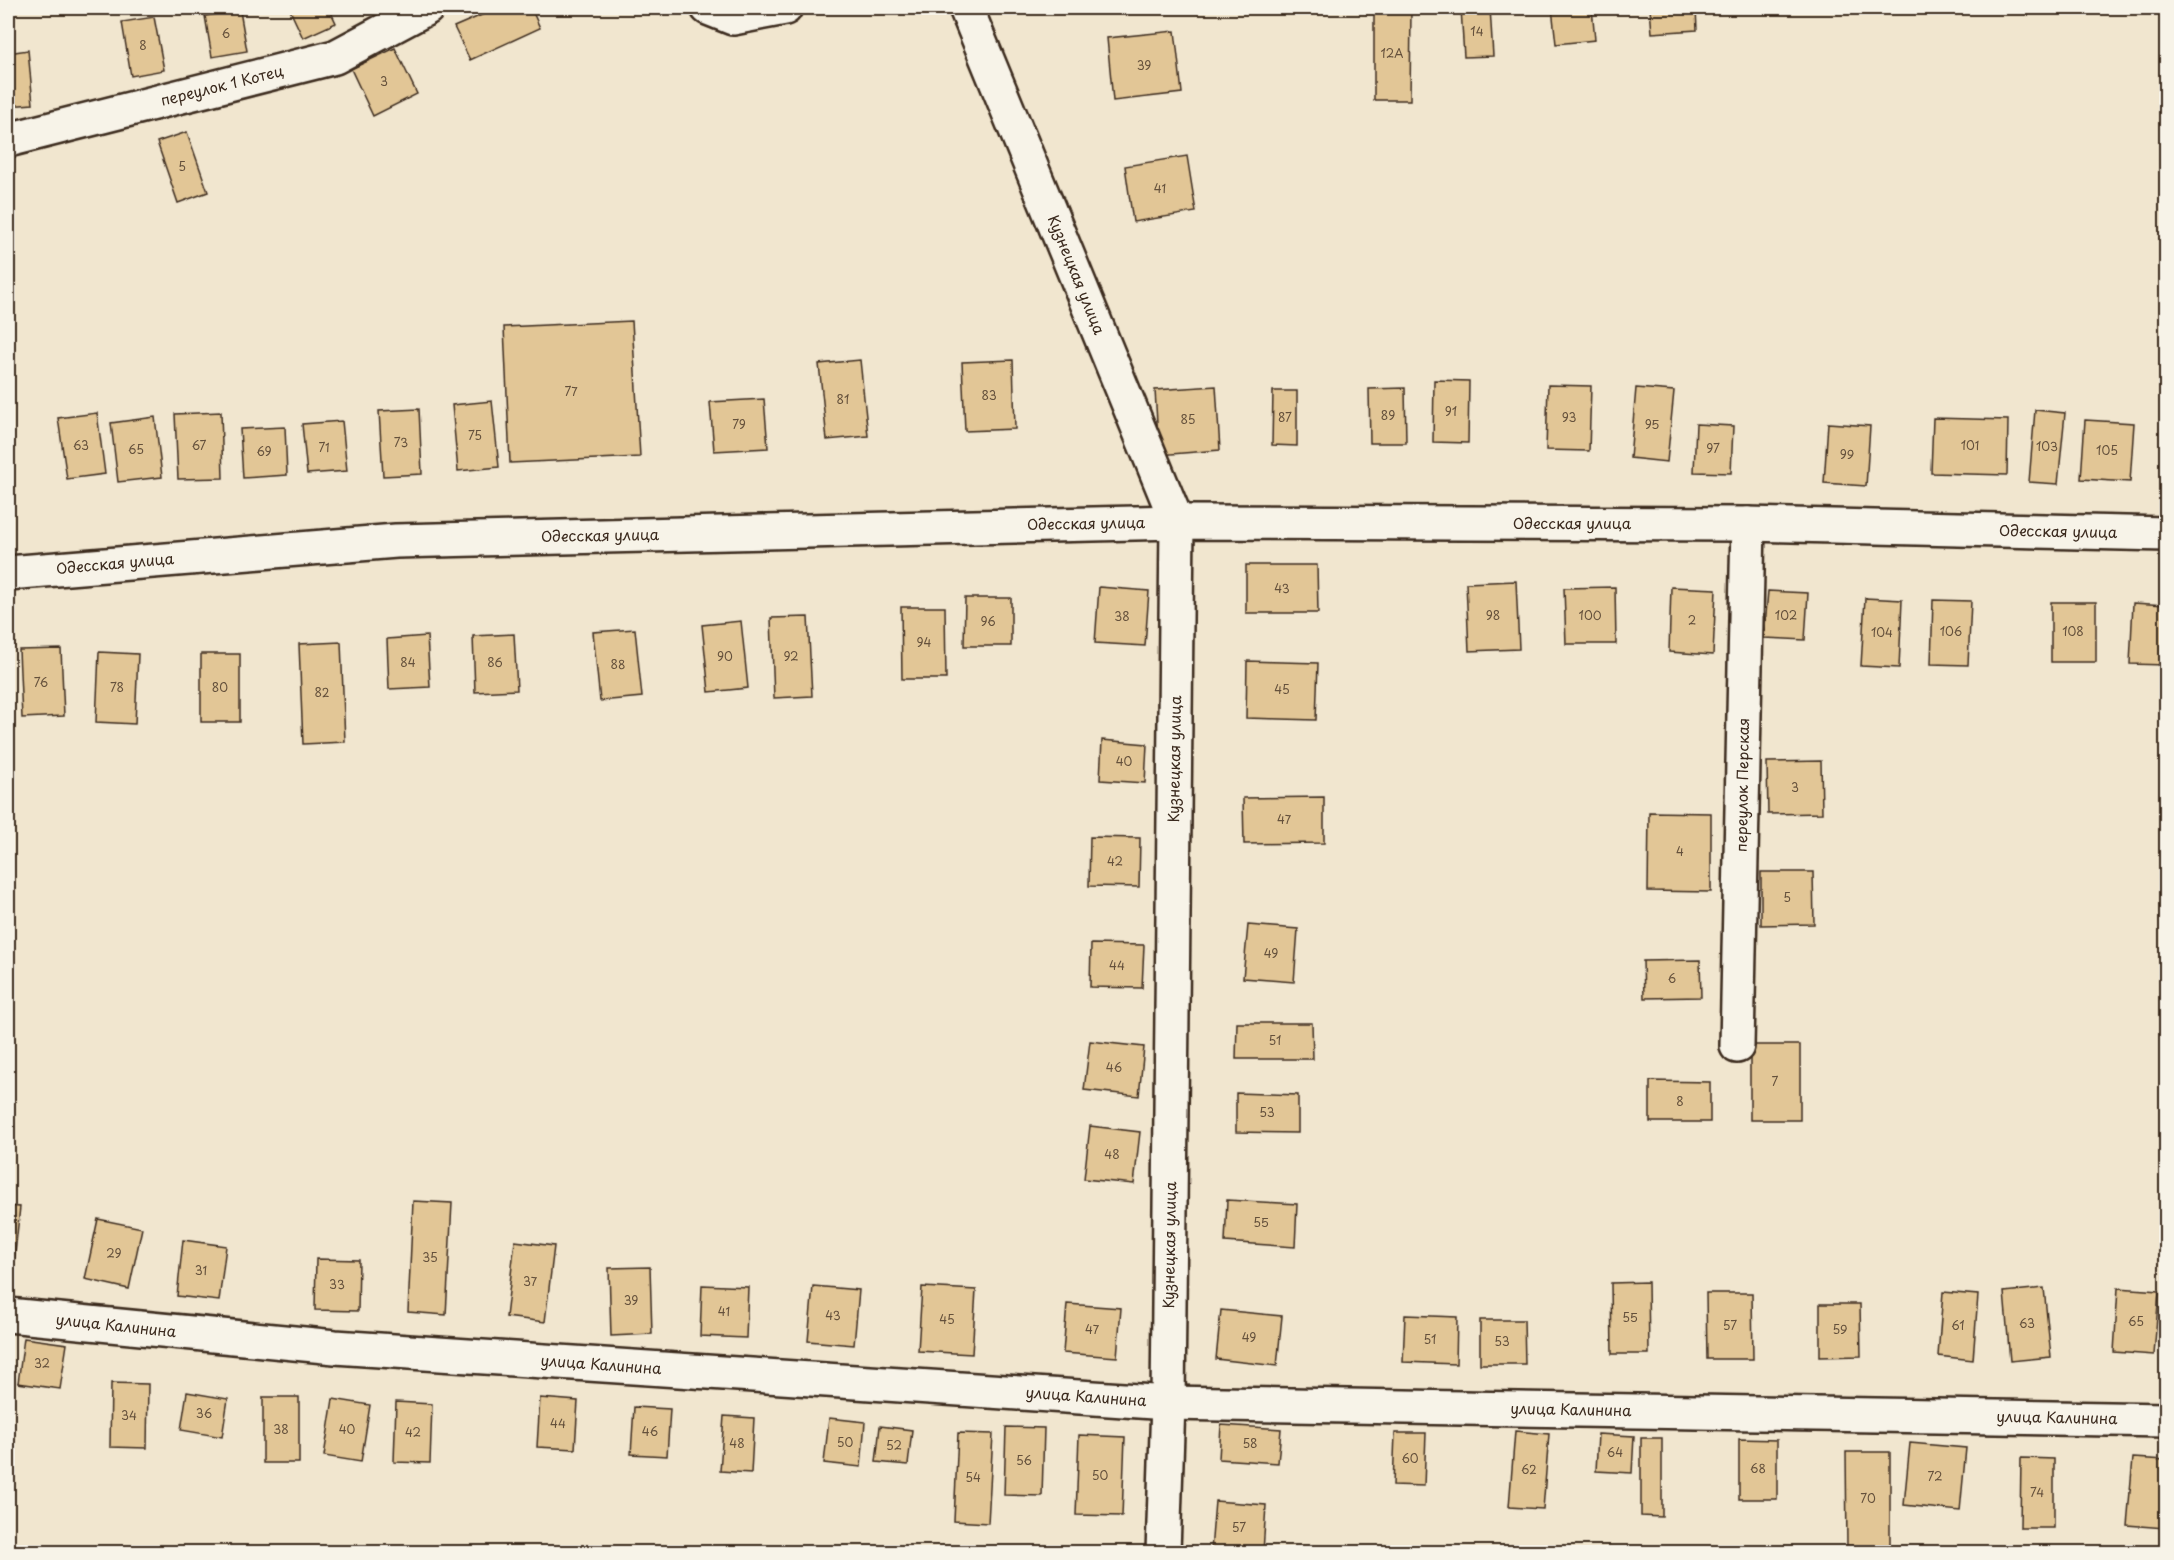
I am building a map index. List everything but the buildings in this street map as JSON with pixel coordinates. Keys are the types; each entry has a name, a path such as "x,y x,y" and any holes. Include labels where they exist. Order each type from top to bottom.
{"street":[{"name":"переулок 1 Котец","path":"8,140 335,57 427,8"},
{"path":"708,8 733,18 785,8"},
{"name":"Кузнецкая улица","path":"966,8 1178,522 1168,1403 1163,1552"},
{"name":"Одесская улица","path":"8,573 396,542 1178,522 1748,524 2166,534"},
{"name":"переулок Перская","path":"1737,1046 1748,524"},
{"name":"улица Калинина","path":"8,1315 346,1348 1168,1403 2166,1420"}]}
